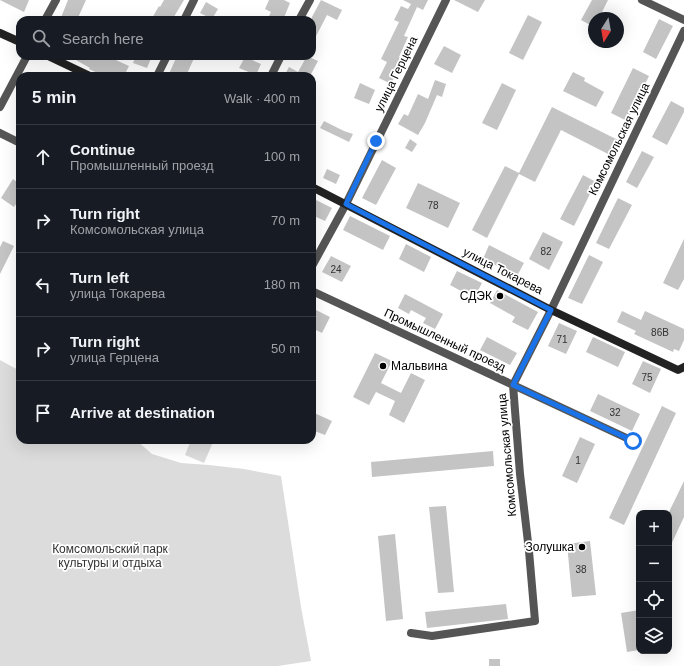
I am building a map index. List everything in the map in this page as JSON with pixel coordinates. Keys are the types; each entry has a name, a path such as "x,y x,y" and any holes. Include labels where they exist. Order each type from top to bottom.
{"street":[{"path":"47,16 56,0"},
{"path":"186,16 194,0"},
{"path":"302,16 310,0"},
{"name":"улица Герцена","path":"316,259 346,204 446,0"},
{"path":"642,0 684,20"},
{"name":"Комсомольская улица","path":"410,633 432,636 535,621 520,474 513,385 551,310 684,31"},
{"path":"0,33 16,40"},
{"path":"18,72 24,60"},
{"path":"56,60 82,72"},
{"path":"159,72 165,60"},
{"path":"273,72 279,60"},
{"path":"0,107 16,76"},
{"path":"0,133 16,141"},
{"name":"улица Токарева","path":"316,189 551,310 682,370"},
{"name":"Промышленный проезд","path":"316,294 633,441"}],"green space":[{"name":"Комсомольский парк культуры и отдыха","path":"0,360 16,369 16,444 141,444 152,454 181,463 244,469 281,476 301,607 311,661 278,666 0,666"},
{"path":"189,444 212,444 204,463 185,455"}],"building":[{"path":"0,0 29,0 24,12"},
{"path":"68,0 86,0 79,16 62,16"},
{"path":"164,0 184,0 174,16 153,16 159,6 160,7"},
{"path":"269,0 284,0 290,3 285,16 269,16 271,12 265,9"},
{"path":"321,0 342,10 337,20 327,15 316,36 316,16 313,16"},
{"path":"403,0 428,0 423,10 417,7 404,36 408,37 399,57 401,58 391,76 394,78 391,84 379,78 387,62 381,59 399,22 394,20 401,6 408,9 411,4"},
{"path":"454,0 485,0 478,12"},
{"path":"592,0 608,0 602,12 588,12 588,24 581,20"},
{"path":"206,2 218,9 214,16 206,16 200,13"},
{"path":"528,15 542,22 523,60 509,53"},
{"path":"659,19 673,26 656,59 643,52"},
{"path":"444,46 461,55 452,73 434,64"},
{"path":"76,60 116,60 129,66 126,72 95,72 89,69 90,68"},
{"path":"134,60 150,60 147,68 133,63"},
{"path":"175,60 193,60 188,72 170,72"},
{"path":"243,60 252,60 261,64 257,72 249,72 239,68"},
{"path":"305,60 318,61 312,72 298,72"},
{"path":"289,67 298,72 286,72"},
{"path":"633,68 649,76 627,121 611,113"},
{"path":"573,72 585,78 584,81 604,92 596,107 563,91"},
{"path":"435,80 446,84 442,97 437,95 418,135 398,124 404,114 408,116 418,94 428,99"},
{"path":"360,83 375,90 369,104 354,98"},
{"path":"502,83 516,90 497,130 482,123"},
{"path":"671,101 684,108 684,112 667,145 652,137"},
{"path":"552,107 618,140 610,155 561,130 535,182 519,174 487,238 472,230 505,166 519,173"},
{"path":"324,121 353,134 349,142 320,128"},
{"path":"410,139 417,144 412,152 405,148"},
{"path":"642,151 654,157 637,188 626,182"},
{"path":"382,160 396,168 376,205 362,198"},
{"path":"327,169 340,175 336,184 323,178"},
{"path":"583,175 596,182 574,226 560,219"},
{"path":"13,179 16,181 16,204 14,207 1,198"},
{"path":"418,183 460,203 448,228 406,208"},
{"path":"618,198 632,205 609,249 596,243"},
{"path":"316,200 332,208 325,221 316,217"},
{"path":"350,216 390,236 383,250 343,230"},
{"path":"543,232 563,242 549,270 529,259"},
{"path":"684,239 684,279 678,290 663,283"},
{"path":"3,241 14,246 0,274 0,247"},
{"path":"406,244 431,257 424,272 399,259"},
{"path":"489,245 524,263 517,276 483,259"},
{"path":"589,255 603,262 582,304 568,298"},
{"path":"331,256 351,266 342,282 322,272"},
{"path":"457,271 482,283 474,298 450,285"},
{"path":"497,290 538,312 528,330 512,322 515,317 490,303"},
{"path":"405,294 443,314 435,329 423,323 426,318 411,310 409,314 398,308"},
{"path":"316,310 330,317 322,333 316,330"},
{"path":"622,311 641,320 645,311 684,329 684,340 679,351 674,349 673,352 634,334 636,331 617,322"},
{"path":"559,323 577,331 566,354 548,346"},
{"path":"487,337 517,353 510,365 480,350"},
{"path":"593,337 625,352 618,367 586,352"},
{"path":"375,353 392,361 381,383 401,393 411,373 425,380 404,423 389,415 395,401 376,392 369,405 353,397"},
{"path":"643,361 661,369 650,393 632,384"},
{"path":"598,394 640,414 632,431 590,411"},
{"path":"662,406 676,413 624,525 609,518"},
{"path":"316,414 332,421 325,435 316,432"},
{"path":"580,437 595,444 577,483 562,476"},
{"path":"493,451 494,466 372,477 371,462"},
{"path":"684,481 684,517 672,543 672,510 670,510"},
{"path":"446,506 454,592 438,593 429,507"},
{"path":"395,534 403,619 386,621 378,536"},
{"path":"590,541 596,595 572,597 567,544"},
{"path":"506,604 508,619 427,628 425,612"},
{"path":"636,610 636,650 627,652 621,613"},
{"path":"489,659 500,659 500,666 489,666"}],"place":[{"name":"СДЭК","path":"500,296"},
{"name":"Мальвина","path":"383,366"},
{"name":"Золушка","path":"582,547"}],"route":[{"path":"376,141 346,204 551,310 513,385 633,441"}]}
